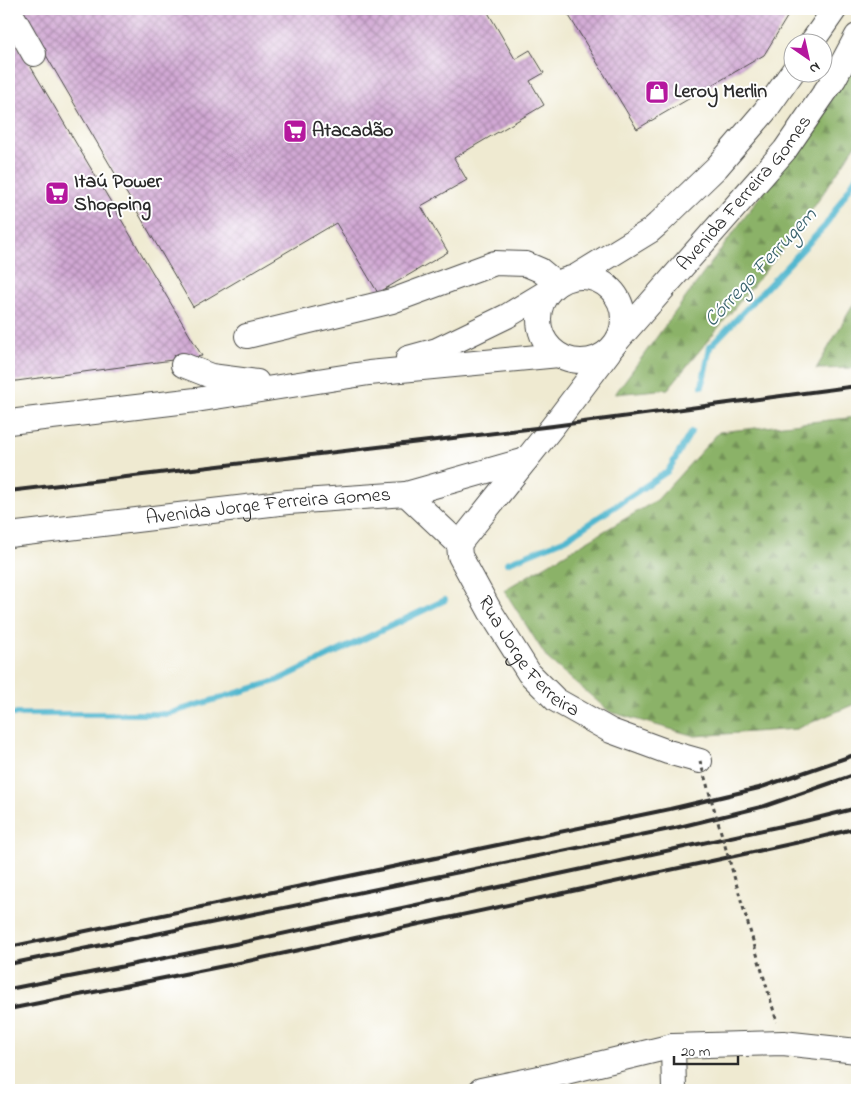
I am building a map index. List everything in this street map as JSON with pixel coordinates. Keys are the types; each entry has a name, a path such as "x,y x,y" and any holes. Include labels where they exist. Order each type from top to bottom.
{"street":[{"path":"819,32 834,9"},
{"path":"9,10 34,54"},
{"name":"Avenida Ferreira Gomes","path":"459,544 567,408 615,344 785,150 834,79 857,36"},
{"name":"Avenida Ferreira Gomes","path":"369,373 389,364 437,350 507,316 650,231 729,153 765,111 786,82"},
{"path":"247,336 392,302 495,263 526,264 561,283"},
{"path":"9,422 196,400 369,373 563,357 579,361 590,360 602,356 615,344 622,329 624,317 616,295 608,286 598,280 587,276 561,283 543,300 539,312 539,325 546,342 563,357"},
{"name":"Avenida Ferreira Gomes","path":"563,357 573,380 567,408"},
{"path":"183,365 212,376 281,386"},
{"name":"Avenida Jorge Ferreira Gomes","path":"9,535 288,502 406,494 526,460"},
{"name":"Rua Jorge Ferreira","path":"406,494 459,544 460,556 490,611 529,673 556,700 611,732 700,761"},
{"path":"481,1090 549,1076 673,1046 783,1043 857,1051"},
{"path":"673,1046 674,1090"}],"path":[{"path":"700,761 777,1022"}],"green space":[{"path":"857,64 857,143 797,232 668,389 615,394"},
{"path":"857,298 857,368 816,369"},
{"path":"857,417 857,703 796,729 695,736 610,712 547,658 504,590 657,500 719,432"}],"building":[{"name":"Atacadão","path":"19,9 486,9 515,59 530,50 544,73 530,81 544,105 454,158 467,180 421,206 448,252 378,293 336,223 193,307"},
{"name":"Leroy Merlin","path":"565,9 792,9 764,55 637,129"},
{"name":"Itaú Power Shopping","path":"9,30 202,356 9,382"}],"waterway":[{"name":"Córrego Ferrugem","path":"702,386 710,347 825,226 857,176"},
{"name":"Córrego Ferrugem","path":"507,563 566,539 668,471 691,432"},
{"path":"9,714 167,714 276,681 445,600"}],"railway":[{"path":"9,491 553,426 857,386"},
{"path":"9,947 670,809 759,788 857,754"},
{"path":"9,964 675,828 765,806 857,774"},
{"path":"9,989 235,944 805,821 857,808"},
{"path":"9,1009 239,963 857,828"}],"place":[{"name":"Leroy Merlin","path":"657,92"},
{"name":"Atacadão","path":"295,131"},
{"name":"Itaú Power Shopping","path":"57,193"}]}
